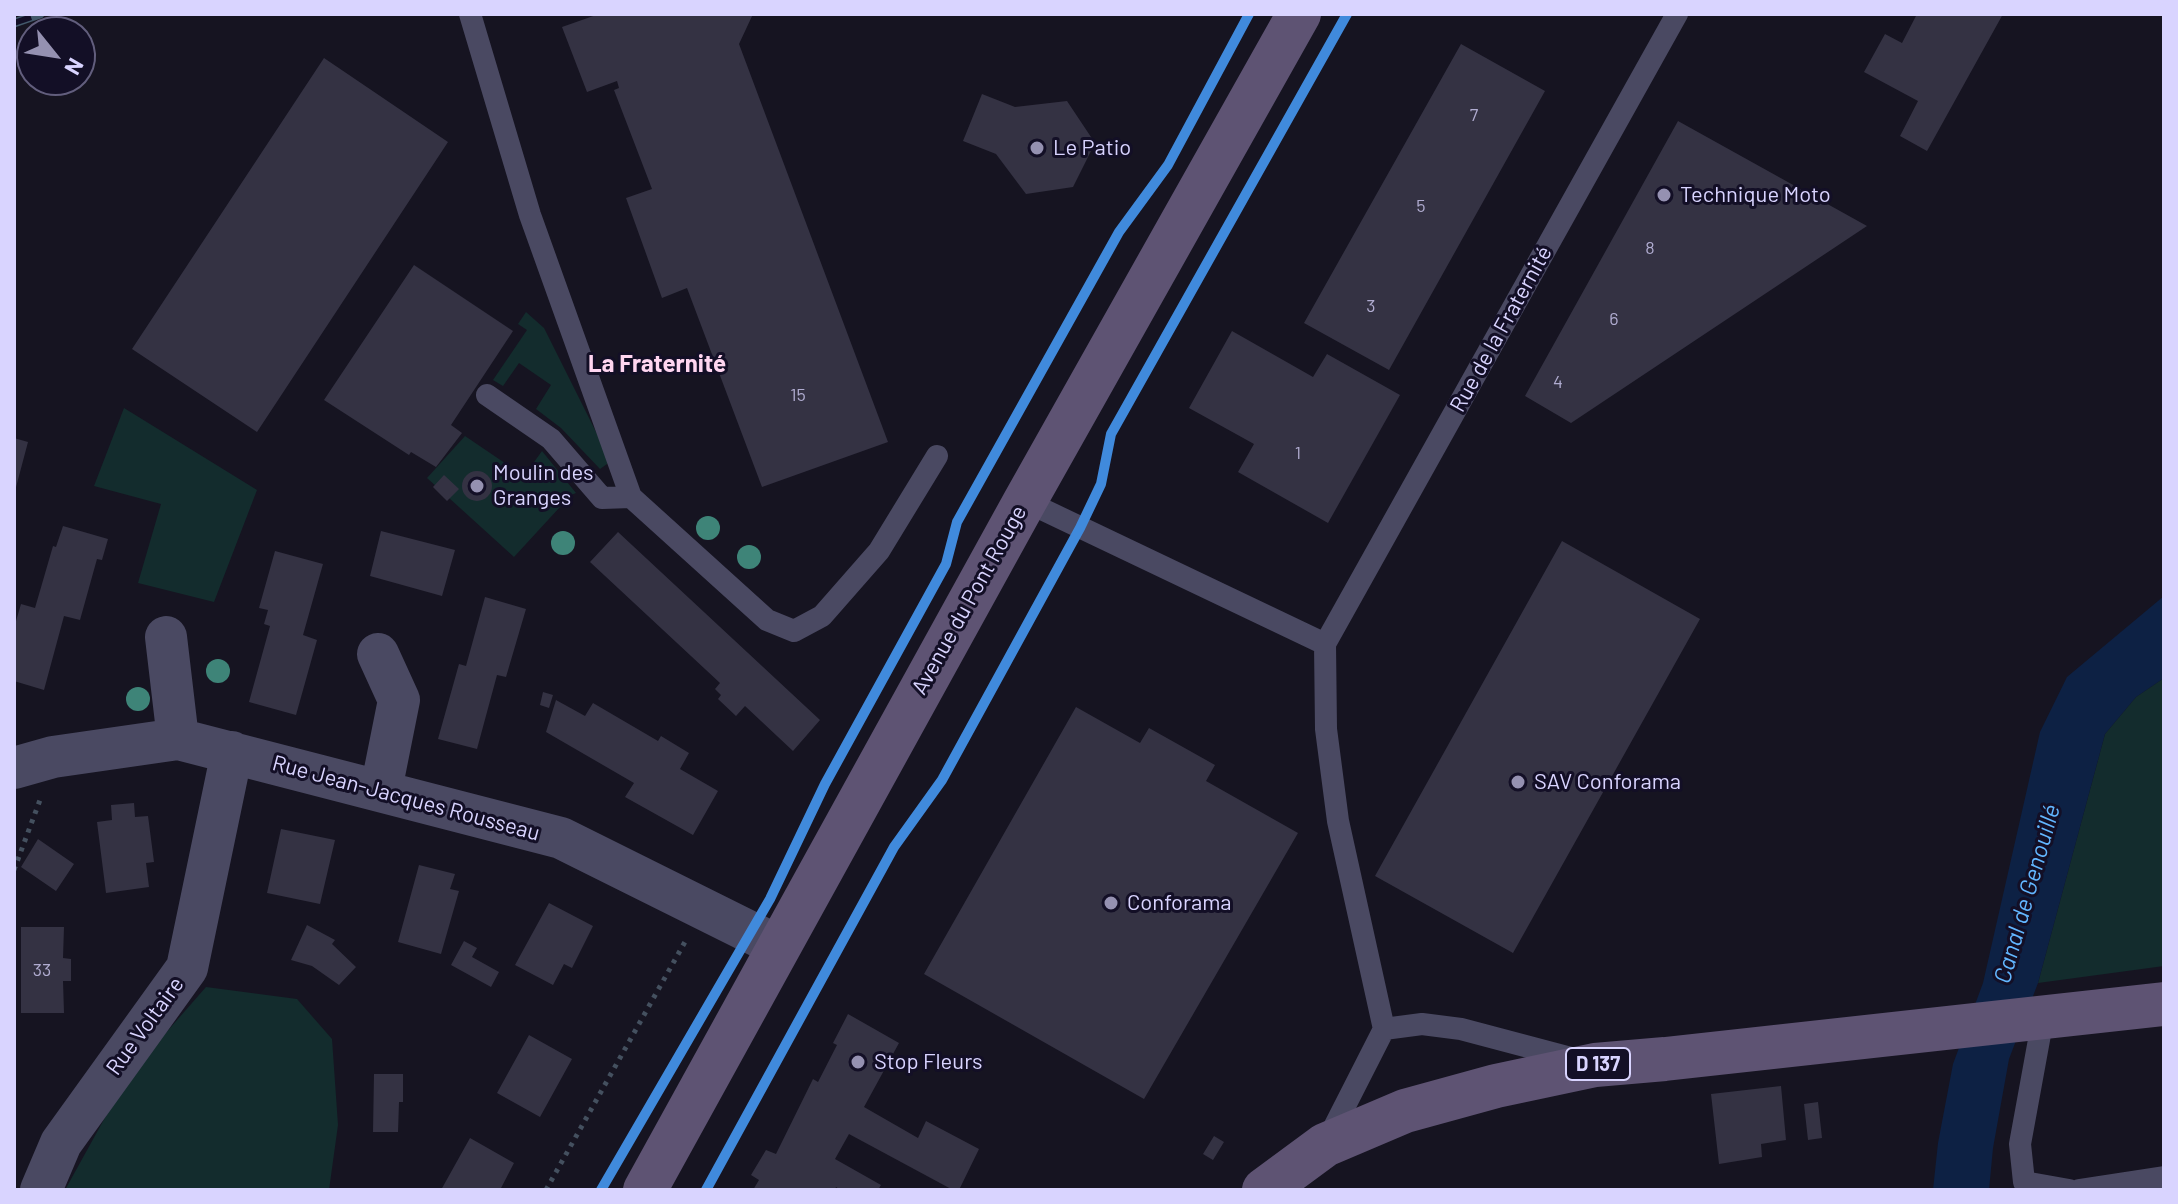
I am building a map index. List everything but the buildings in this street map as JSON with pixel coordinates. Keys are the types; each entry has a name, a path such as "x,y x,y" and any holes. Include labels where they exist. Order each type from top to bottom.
{"main road":[{"name":"Avenue du Pont Rouge","path":"645,1190 1025,501 1299,14"},
{"name":"D 137","path":"1268,1188 1325,1145 1405,1111 1496,1086 1595,1065 2164,1004"}],"street":[{"path":"166,637 178,739"},
{"path":"378,654 399,700 381,790"},
{"name":"Rue Jean-Jacques Rousseau","path":"14,768 53,757 178,739 561,838 778,946"},
{"name":"Rue Voltaire","path":"41,1190 61,1143 187,968 232,752"}],"lane":[{"path":"470,14 530,215 631,497 767,620 794,631 822,616 879,551 937,456"},
{"name":"Rue de la Fraternité","path":"1384,1029 1338,821 1326,729 1325,644 1677,14"},
{"path":"487,395 551,439 602,498 631,497"},
{"path":"1025,501 1325,644"},
{"path":"2034,1019 2020,1144 2024,1182 2069,1190"},
{"path":"1325,1145 1384,1029 1422,1024 1461,1029 1595,1065"},
{"path":"2079,1190 2164,1177"}],"path":[{"path":"14,870 28,837 53,757"},
{"path":"546,1190 704,908"}],"green space":[{"path":"526,312 544,328 607,454 607,464 600,469 561,428 536,409 551,385 519,363 503,386 493,380 527,330 518,324"},
{"path":"124,408 257,490 214,602 138,583 161,504 94,486"},
{"path":"465,436 524,476 542,451 576,493 514,557 427,478"},
{"path":"2164,678 2164,966 2038,983 2105,734 2136,697"},
{"path":"206,987 297,999 332,1039 338,1125 329,1190 65,1190 128,1076"}],"water":[{"name":"Canal de Genouillé","path":"2164,596 2164,678 2136,697 2105,734 2038,983 2009,1059 1989,1190 1933,1190 1938,1143 1953,1064 1983,983 2040,732 2067,677"}],"railway":[{"path":"14,23 40,14"}],"cycle path":[{"path":"601,1190 770,899 825,784 946,564 957,522 1119,232 1168,165 1249,14"},
{"path":"706,1190 894,847 942,780 1080,528 1101,484 1111,434 1347,14"}],"place":[{"name":"Le Patio","path":"1037,148"},
{"name":"Technique Moto","path":"1664,195"},
{"name":"Moulin des Granges","path":"477,486"},
{"name":"SAV Conforama","path":"1518,782"},
{"name":"Conforama","path":"1111,903"},
{"name":"Stop Fleurs","path":"858,1062"}],"district":[{"name":"La Fraternité","path":"657,364"}]}
